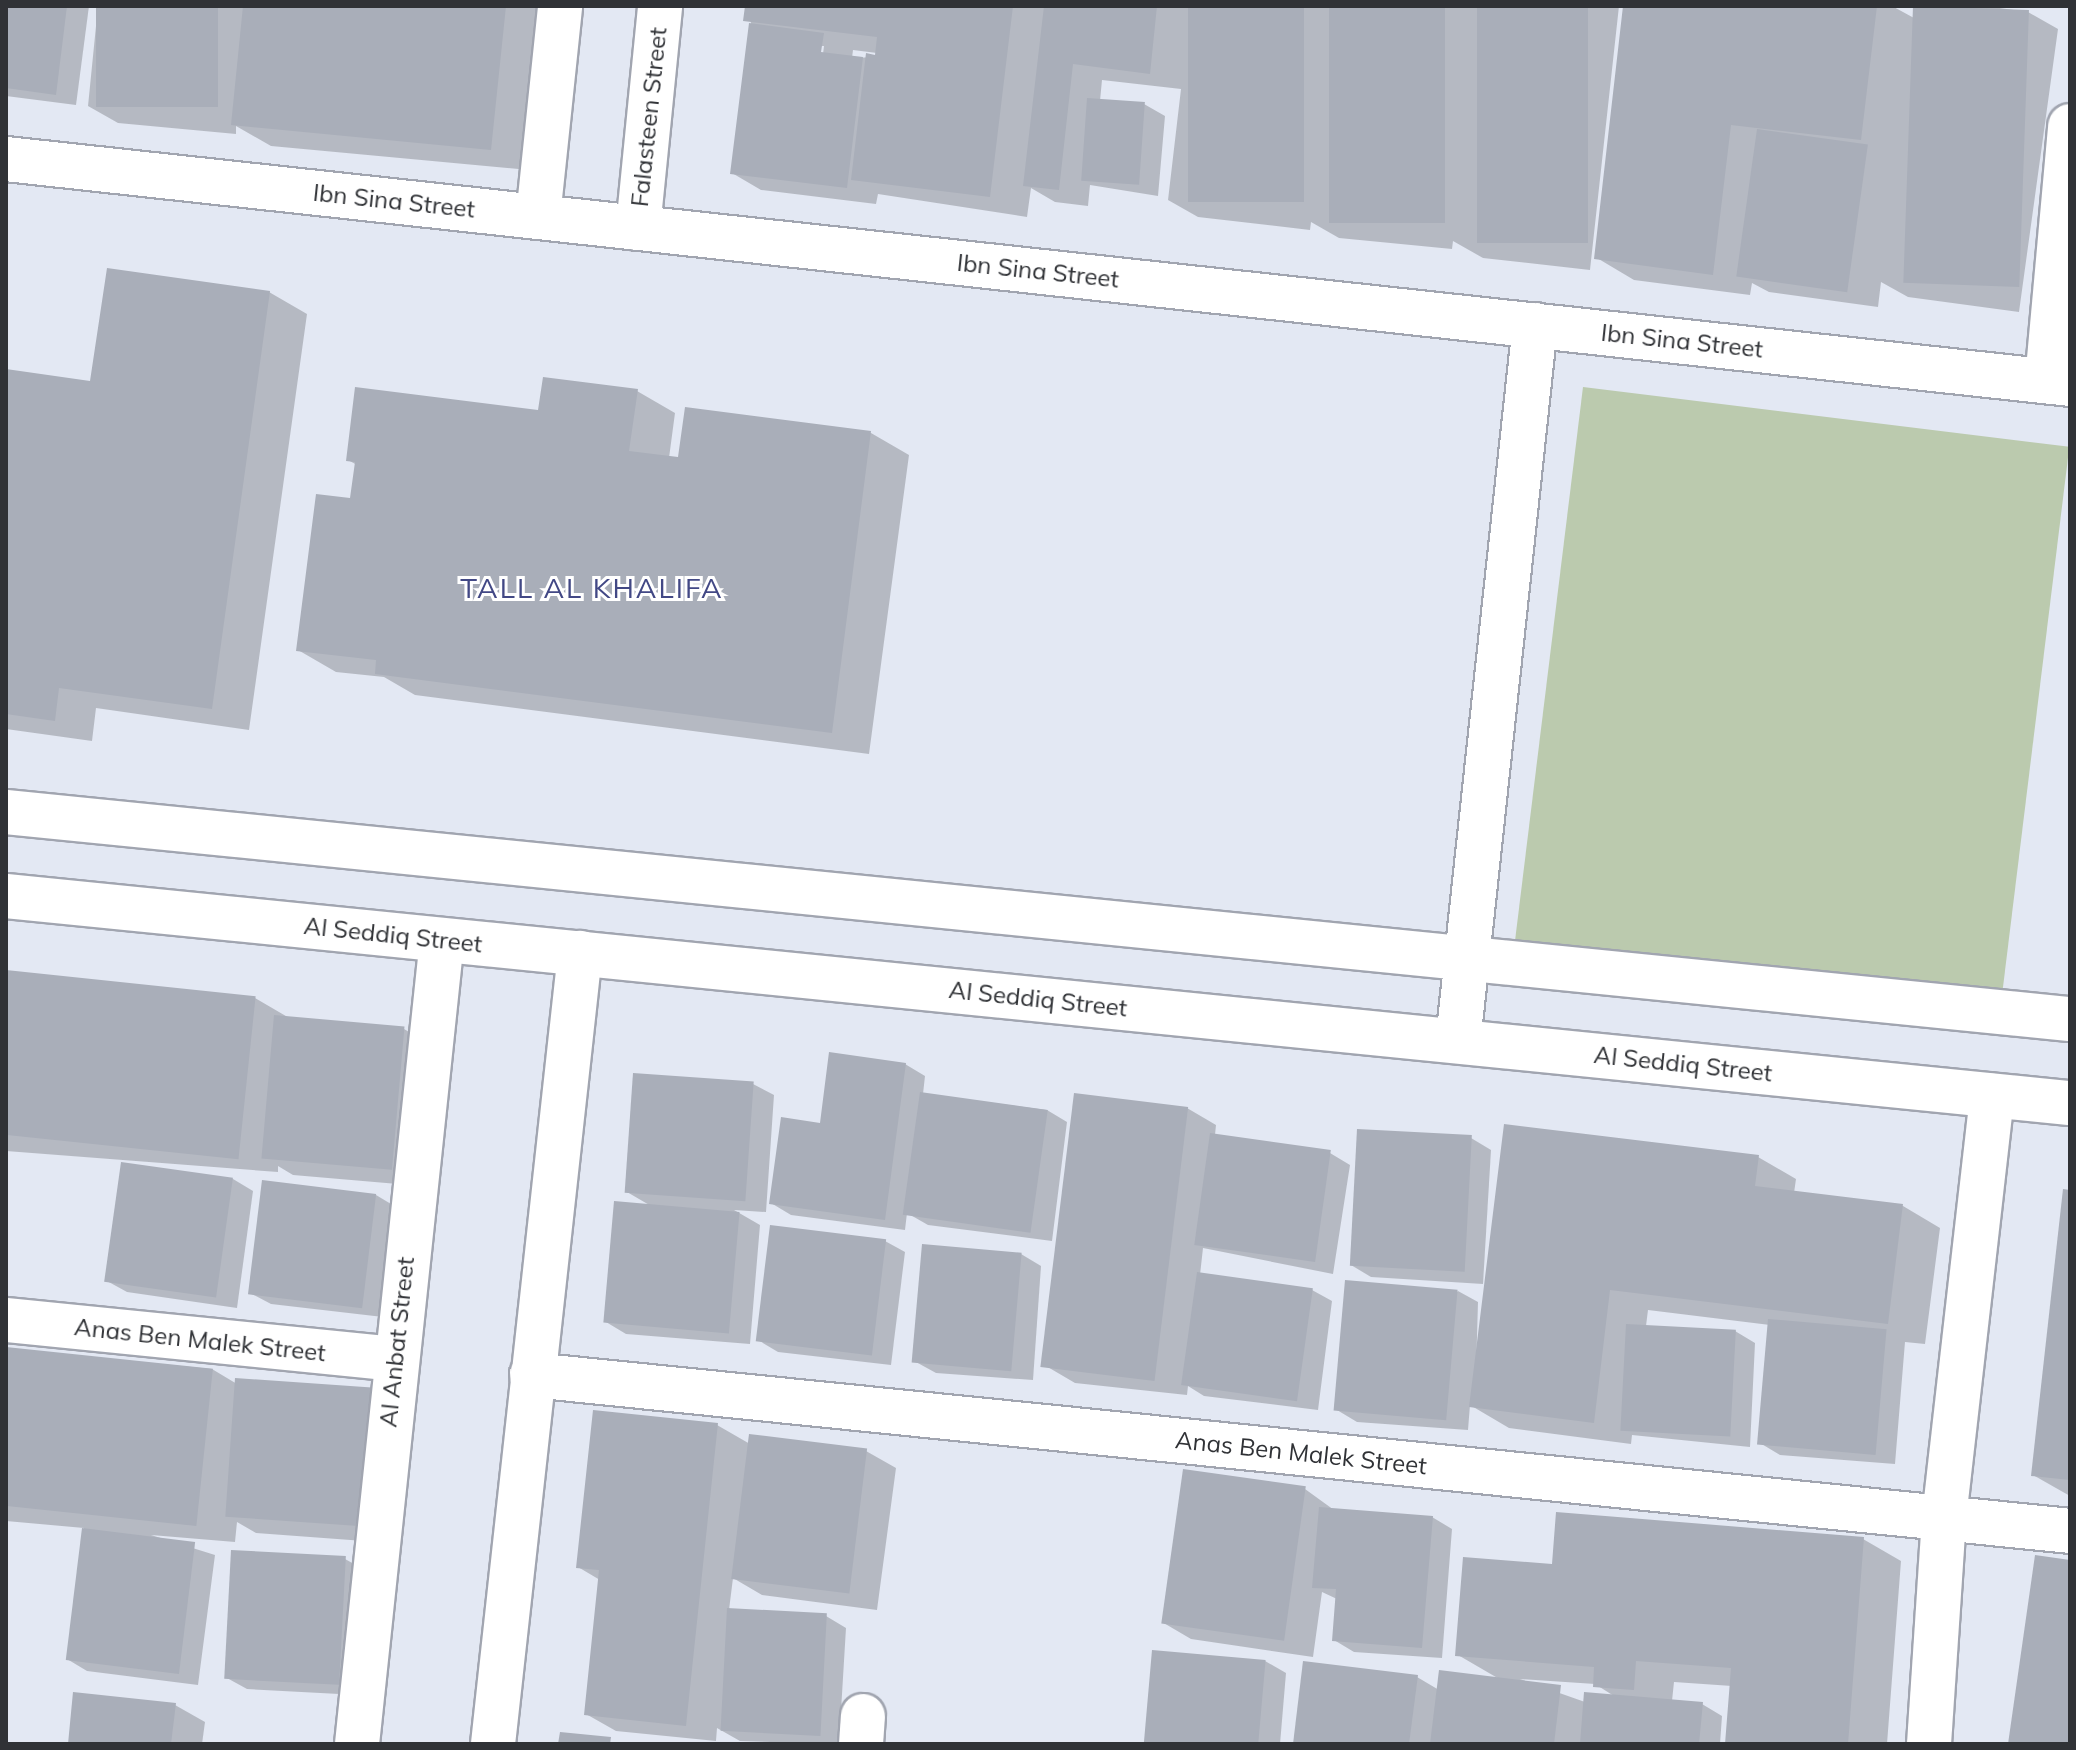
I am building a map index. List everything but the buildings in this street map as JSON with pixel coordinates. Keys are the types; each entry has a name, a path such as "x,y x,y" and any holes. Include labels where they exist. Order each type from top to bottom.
{"street":[{"path":"538,217 560,6"},
{"name":"Falasteen Street","path":"638,228 660,6"},
{"path":"2058,382 2070,126"},
{"name":"Ibn Sina Street","path":"6,159 2058,382"},
{"path":"1458,1041 1463,958 1535,325"},
{"path":"6,812 2070,1019"},
{"name":"Al Seddiq Street","path":"6,896 2070,1103"},
{"name":"Al Anbat Street","path":"357,1744 395,1359 442,940"},
{"path":"493,1744 580,953"},
{"path":"1929,1744 1944,1518 1992,1096"},
{"name":"Anas Ben Malek Street","path":"6,1320 395,1359"},
{"name":"Anas Ben Malek Street","path":"532,1375 2070,1531"}],"green space":[{"path":"1583,387 2069,447 1999,1022 1512,963"}],"district":[{"name":"TALL AL KHALIFA","path":"592,588"}]}
